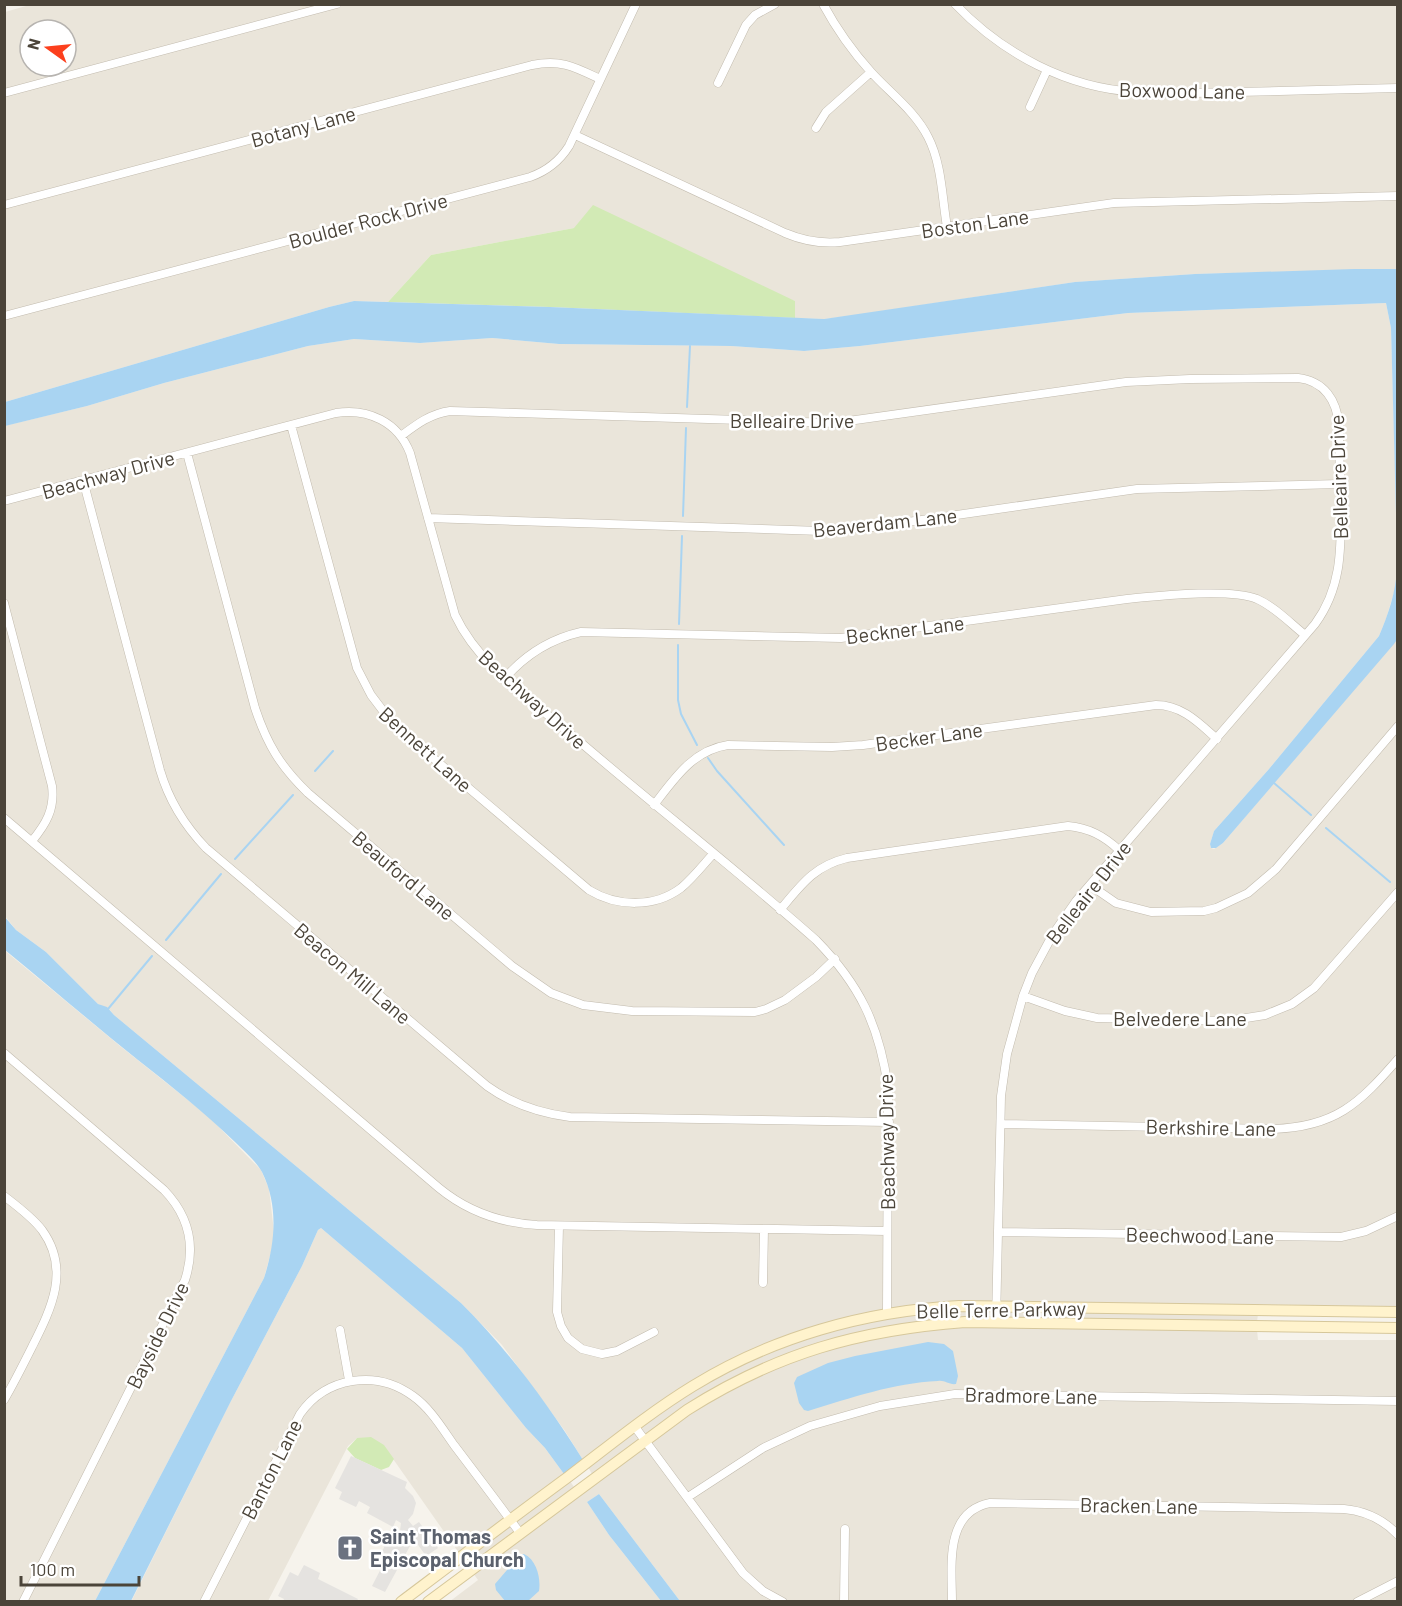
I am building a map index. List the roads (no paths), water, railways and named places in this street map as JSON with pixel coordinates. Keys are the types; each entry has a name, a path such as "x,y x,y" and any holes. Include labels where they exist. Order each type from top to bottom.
{"main road":[{"name":"Belle Terre Parkway","path":"401,1602 509,1519 695,1385 761,1351 829,1326 887,1314 939,1307 1398,1312"},
{"name":"Belle Terre Parkway","path":"428,1602 687,1410 762,1368 806,1351 844,1340 892,1329 938,1324 996,1322 1398,1328"}],"street":[{"path":"4,93 337,4"},
{"name":"Boulder Rock Drive","path":"4,316 530,177 545,171 564,154 575,135 636,4"},
{"path":"718,83 746,25 755,15 775,4"},
{"path":"823,4 846,42 871,72 914,116 928,137 936,158 947,227"},
{"name":"Boxwood Lane","path":"955,4 970,20 997,42 1047,70 1096,86 1148,93 1398,88"},
{"name":"Botany Lane","path":"4,205 532,65 550,62 565,64 600,79"},
{"path":"1030,107 1047,70"},
{"path":"816,128 826,112 871,72"},
{"name":"Boston Lane","path":"575,135 785,233 807,241 840,242 1114,202 1398,196"},
{"name":"Belleaire Drive","path":"401,436 425,418 450,411 834,423 1126,382 1190,379 1298,378 1322,387 1330,396 1335,406 1339,426 1341,552 1338,575 1325,608 1217,739 1090,885 1053,934 1036,965 1023,996 1006,1054 1002,1082 996,1322"},
{"name":"Beachway Drive","path":"4,501 336,413 355,411 381,419 401,436 410,453 448,596 459,624 481,656 835,959 858,992 884,1055 888,1087 887,1314"},
{"name":"Bennett Lane","path":"291,425 357,668 370,695 393,723 589,890 599,896 630,903 642,903 660,898 681,888 713,854"},
{"name":"Beauford Lane","path":"187,453 255,708 265,736 278,760 308,793 512,966 551,993 583,1005 632,1011 740,1012 766,1010 785,1000 835,959"},
{"name":"Beacon Mill Lane","path":"83,480 160,770 169,796 182,821 206,848 487,1086 526,1107 553,1115 570,1117 889,1122"},
{"name":"Beaverdam Lane","path":"428,518 821,531 873,526 1137,489 1340,484"},
{"name":"Beckner Lane","path":"505,678 522,660 535,651 558,639 581,632 841,638 1127,599 1165,596 1227,594 1252,597 1271,607 1305,635"},
{"path":"4,603 52,786 53,799 50,815 32,842"},
{"name":"Becker Lane","path":"654,805 690,762 712,748 728,745 832,747 874,744 1156,705 1173,707 1184,712 1217,739"},
{"path":"1090,885 1116,903 1151,912 1204,911 1248,893 1276,869 1398,726"},
{"name":"Beachway Drive","path":"4,818 445,1193 469,1208 497,1219 519,1224 887,1231"},
{"path":"780,910 813,872 829,863 847,858 1068,826 1096,833 1119,850"},
{"name":"Belvedere Lane","path":"1023,996 1065,1011 1097,1018 1227,1021 1265,1016 1292,1004 1314,988 1398,892"},
{"name":"Bayside Drive","path":"4,1053 175,1202 187,1224 191,1251 185,1280 23,1602"},
{"name":"Berkshire Lane","path":"1001,1124 1273,1129 1299,1127 1324,1121 1355,1104 1373,1088 1398,1059"},
{"path":"4,1196 42,1230 52,1250 56,1274 56,1289 50,1310 4,1400"},
{"name":"Beechwood Lane","path":"999,1232 1341,1237 1366,1231 1398,1216"},
{"path":"559,1226 557,1312 568,1338 582,1349 602,1354 621,1349 654,1332"},
{"path":"763,1283 764,1229"},
{"path":"340,1330 349,1380"},
{"name":"Banton Lane","path":"204,1602 300,1414 306,1405 320,1394 349,1380 382,1382 399,1387 415,1397 434,1418 520,1533"},
{"name":"Bradmore Lane","path":"688,1497 763,1448 810,1426 880,1406 955,1394 1398,1401"},
{"path":"634,1427 743,1573 763,1591 783,1602"},
{"name":"Bracken Lane","path":"952,1602 953,1551 957,1527 971,1510 990,1503 1344,1509 1368,1514 1386,1524 1398,1535"},
{"path":"844,1602 845,1529"},
{"path":"1357,1602 1398,1581"}],"water":[{"path":"1397,269 1397,550 1391,328 1386,303 1128,313 804,351 731,346 559,344 492,338 420,343 354,339 308,346 5,426 5,402 354,301 824,319 1075,282 1195,274"},
{"path":"1397,568 1398,638 1223,843 1216,848 1211,848 1214,831 1269,769 1379,636 1391,603"},
{"path":"4,916 16,930 46,952 98,1004 107,1007 461,1303 495,1339 526,1378 556,1418 583,1460 564,1474 462,1348 321,1228 131,1601 95,1601 264,1278 273,1238 273,1212 262,1172 246,1153 211,1120 5,950"},
{"path":"928,1342 944,1344 953,1351 958,1376 956,1384 940,1381 921,1382 872,1392 808,1411 804,1410 799,1403 794,1383 797,1377 828,1363"},
{"path":"599,1494 680,1601 661,1601 609,1535 587,1502"},
{"path":"524,1554 537,1570 539,1591 528,1601 505,1601 496,1590 495,1584 520,1555"}],"waterway":[{"path":"687,407 690,346"},
{"path":"683,516 686,428"},
{"path":"679,624 682,536"},
{"path":"678,645 678,700 681,714 697,745"},
{"path":"315,771 333,751"},
{"path":"708,758 784,845"},
{"path":"1274,783 1311,815"},
{"path":"235,859 293,795"},
{"path":"1326,828 1390,882"},
{"path":"166,940 221,874"},
{"path":"108,1009 152,956"}],"place":[{"name":"Saint Thomas Episcopal Church","path":"350,1548"}]}
